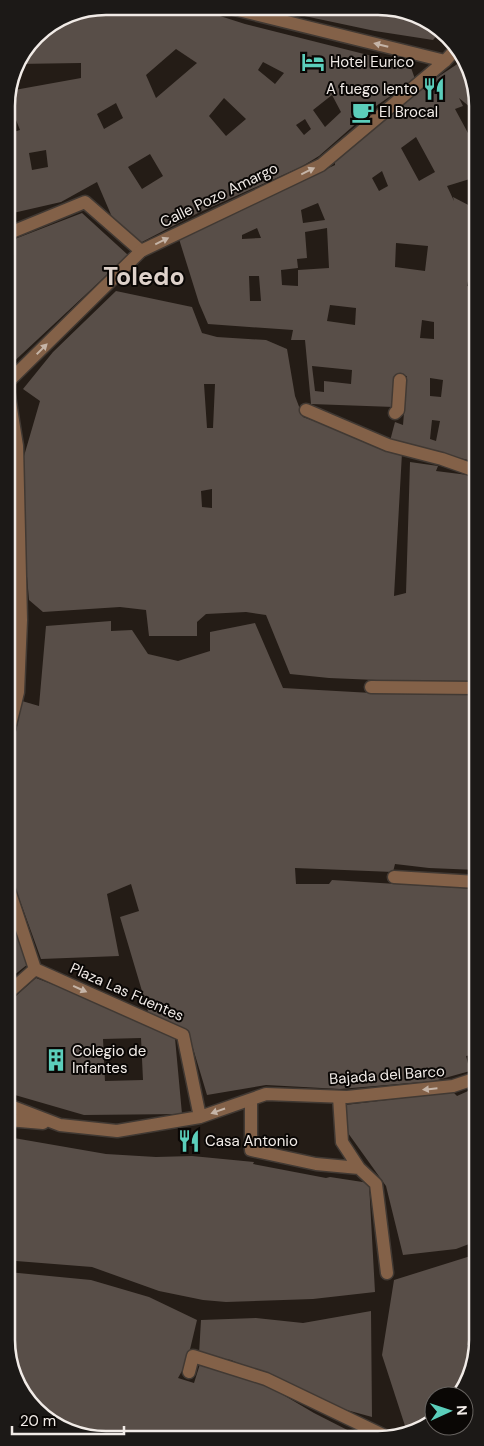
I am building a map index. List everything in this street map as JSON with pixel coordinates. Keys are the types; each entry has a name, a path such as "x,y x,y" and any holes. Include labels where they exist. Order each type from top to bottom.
{"street":[{"path":"258,15 445,61"},
{"name":"Calle Pozo Amargo","path":"15,375 141,251 321,164 452,53"},
{"path":"15,231 85,202 141,251"},
{"path":"395,413 398,410 400,380"},
{"path":"306,410 388,445 442,459 469,469"},
{"path":"15,433 17,446 21,620 15,673"},
{"path":"371,687 469,688"},
{"path":"394,877 469,882"},
{"path":"15,908 36,969 15,987"},
{"name":"Plaza Las Fuentes","path":"36,969 183,1036 200,1118"},
{"name":"Bajada del Barco","path":"15,1108 60,1125 117,1131 200,1118 266,1094 339,1097 453,1086 469,1081"},
{"path":"339,1097 342,1142 359,1168 376,1184 387,1272"},
{"path":"251,1100 251,1150 316,1164 359,1168"},
{"path":"15,1121 60,1125"},
{"path":"189,1372 193,1356 257,1376 374,1431"}],"building":[{"path":"106,15 217,15 245,24 372,56 409,62 415,79 376,106 319,156 301,167 198,213 140,243 112,217 97,182 61,202 15,213 15,132 20,130 15,118 17,90 81,78 81,63 25,64 30,55 55,30 82,18","holes":["176,49 197,63 156,98 146,75","263,62 284,73 275,84 258,70","332,95 341,112 325,127 313,110","224,98 246,119 226,136 209,116","116,103 123,118 104,129 97,114","305,119 311,129 304,135 296,125","46,150 48,167 32,170 29,153","150,154 163,176 142,189 128,167"]},
{"path":"300,15 390,16 418,24 436,37 433,40 375,31"},
{"path":"459,63 466,82 469,106 459,98 463,106 455,109 468,133 469,132 469,179 447,186 454,201 453,197 469,205 469,276 467,286 469,286 469,460 390,441 395,422 403,425 407,376 397,377 394,407 311,404 305,340 291,340 293,330 208,324 199,303 179,239 335,165 335,161 424,86","holes":["416,137 435,172 419,181 401,148","382,171 388,186 379,191 372,178","318,203 325,220 303,223 301,210","257,228 261,238 242,239 242,235","327,228 329,268 298,270 298,286 282,285 281,270 298,268 297,259 307,258 305,232","396,243 428,246 425,271 395,267","249,276 259,276 261,301 250,301","330,305 356,308 355,325 327,321","422,320 434,322 434,339 420,338","312,366 352,370 351,384 324,381 324,392 315,391","430,378 443,380 441,397 430,396","432,420 440,421 436,441 430,439"]},
{"path":"82,213 128,255 15,361 15,239"},
{"path":"116,291 192,307 202,333 217,337 266,340 287,349 295,396 303,417 402,453 394,596 406,593 410,462 438,466 436,471 469,475 469,681 423,682 329,678 290,674 266,615 246,612 206,614 197,622 197,636 149,636 146,610 120,607 43,612 29,600 24,541 24,456 40,401 23,389 53,352","holes":["204,384 215,384 213,428 207,428","212,489 212,508 202,507 201,491"]},
{"path":"111,621 111,631 132,630 148,654 178,661 210,651 210,632 255,623 283,688 372,693 469,695 469,870 395,864 393,872 295,868 296,884 329,884 332,880 469,889 469,1055 466,1056 469,1071 434,1081 340,1089 266,1085 207,1095 189,1035 150,1018 120,917 139,911 131,884 107,894 119,956 41,959 15,887 15,737 22,701 39,706 46,626"},
{"path":"15,924 28,964 15,974"},
{"name":"Colegio de Infantes","path":"36,978 150,1022 175,1038 182,1114 84,1115 15,1095 15,997","holes":["141,1038 143,1080 105,1081 103,1039"]},
{"path":"469,1091 469,1244 456,1249 403,1255 386,1186 348,1133 345,1105 453,1092 457,1096"},
{"path":"15,1138 106,1154 156,1157 192,1156 254,1162 253,1164 326,1178 369,1183 375,1292 313,1299 226,1302 203,1300 159,1291 92,1267 16,1261"},
{"path":"469,1257 469,1345 467,1345 468,1352 464,1369 457,1386 424,1386 424,1419 405,1426 382,1355 394,1280"},
{"path":"15,1273 91,1280 149,1297 197,1320 187,1362 178,1378 194,1383 200,1364 263,1383 349,1431 100,1431 66,1422 51,1412 34,1395 27,1386 20,1369 15,1340"},
{"path":"371,1311 372,1417 332,1406 231,1360 199,1354 201,1320 256,1318 303,1323"}],"place":[{"name":"Hotel Eurico","path":"313,62"},
{"name":"A fuego lento","path":"434,89"},
{"name":"El Brocal","path":"363,112"},
{"name":"Colegio de Infantes","path":"56,1060"},
{"name":"Casa Antonio","path":"189,1141"}],"district":[{"name":"Toledo","path":"144,276"}]}
